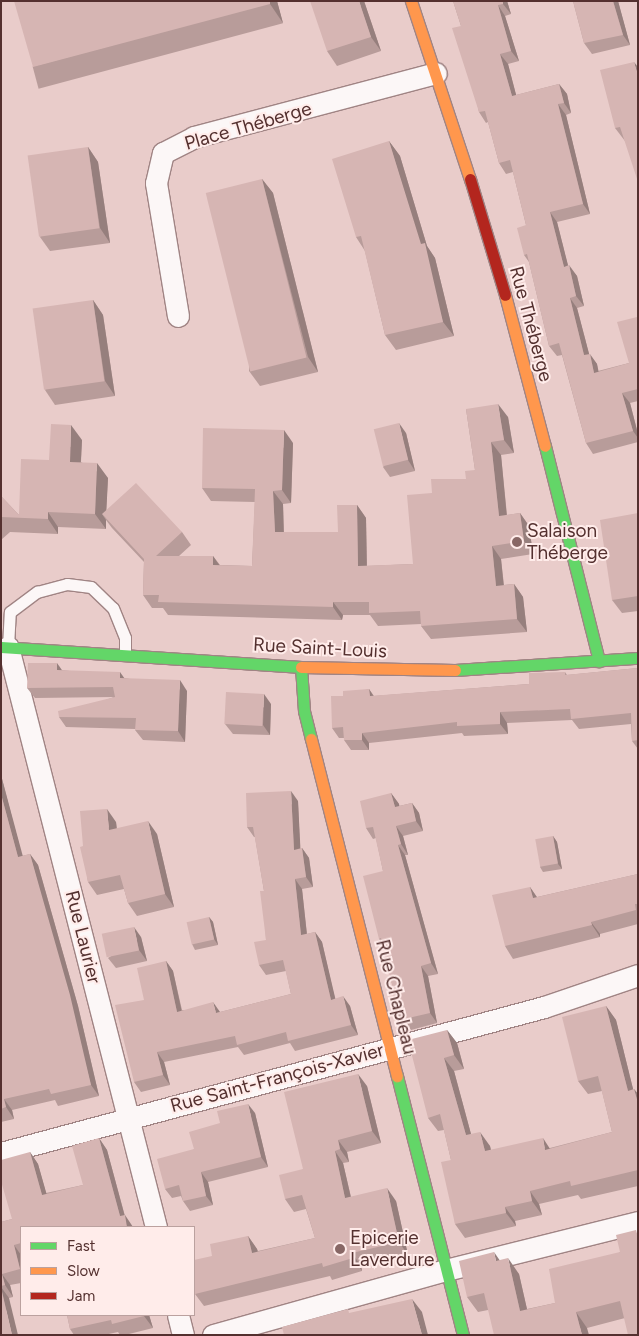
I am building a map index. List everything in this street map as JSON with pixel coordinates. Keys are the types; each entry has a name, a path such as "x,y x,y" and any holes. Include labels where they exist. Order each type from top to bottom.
{"main road":[{"name":"Rue Théberge","path":"411,1 490,240 593,627 599,661"},
{"name":"Rue Saint-Louis","path":"5,647 125,653 301,667 464,670 638,658"},
{"name":"Rue Chapleau","path":"301,667 304,711 391,1048 462,1335"}],"street":[{"name":"Place Théberge","path":"178,316 156,182 164,153 194,137 436,74"},
{"name":"Rue Laurier","path":"5,647 130,1118 156,1226"},
{"name":"Rue Saint-François-Xavier","path":"1,1153 544,1007 638,975"},
{"path":"212,1335 446,1270 638,1222"},
{"path":"178,1316 182,1335"}],"lane":[{"path":"5,647 10,612 37,592 67,584 91,588 113,608 125,638 125,653"}],"building":[{"path":"14,1 270,1 270,4 33,67"},
{"path":"310,1 359,1 371,37 327,51"},
{"path":"453,1 503,1 503,4 498,5 511,51 500,54 512,96 559,84 564,103 558,104 583,204 550,212 564,267 569,265 576,296 570,298 584,355 590,354 594,373 629,363 617,322 637,317 638,389 622,393 633,431 586,443 559,343 549,346 527,254 524,255 517,228 526,225 510,160 499,163 485,111 479,112 452,28 461,26"},
{"path":"573,1 613,1 623,35 584,43"},
{"path":"634,62 638,76 638,182 620,127 615,128 600,70"},
{"path":"389,141 421,244 425,243 443,322 385,335 361,236 356,237 332,159"},
{"path":"88,147 99,228 39,237 28,155"},
{"path":"262,179 307,358 250,372 206,193"},
{"path":"93,300 104,381 44,390 33,308"},
{"path":"498,404 504,440 491,442 499,516 520,513 524,541 492,546 496,586 514,584 517,619 421,626 420,611 369,613 369,602 333,602 333,607 158,602 159,595 143,595 144,559 102,514 136,483 182,532 156,556 213,556 213,565 252,566 255,489 202,488 203,428 284,430 282,490 273,491 275,532 338,532 337,505 357,505 358,566 413,564 407,495 432,493 431,479 466,479 465,471 475,470 466,409"},
{"path":"399,423 408,460 383,466 374,429"},
{"path":"51,424 71,425 70,462 97,463 95,514 48,512 48,519 1,517 1,496 19,515 21,459 49,460"},
{"path":"638,513 638,596 612,600 600,520"},
{"path":"28,663 57,663 57,670 120,672 120,678 180,680 178,731 135,730 136,718 59,717 58,711 115,697 113,687 27,688"},
{"path":"638,668 638,740 632,741 631,713 571,719 570,709 500,712 500,724 457,726 457,722 362,733 362,740 344,740 343,727 332,728 331,696 343,696 343,691 369,689 370,696 529,684 529,673 565,672 565,675"},
{"path":"226,692 264,694 262,726 224,724"},
{"path":"291,791 294,850 302,848 306,877 295,879 301,935 315,932 331,1000 343,996 351,1025 288,1041 286,1032 237,1045 235,1036 157,1052 163,1075 134,1082 115,1005 144,1000 137,968 166,961 177,1012 213,1002 216,1013 291,994 283,960 259,965 254,942 266,940 260,891 264,891 253,827 247,827 246,793"},
{"path":"391,793 395,807 412,803 416,821 396,826 401,844 398,845 431,963 421,966 430,1013 404,1019 402,1011 396,1012 392,984 381,938 379,939 363,876 383,871 373,827 366,828 360,801"},
{"path":"1,794 18,857 30,854 70,995 91,1085 51,1094 49,1089 4,1099 6,1107 1,1109"},
{"path":"107,809 109,830 148,821 165,894 128,903 120,875 88,882 80,847 83,846 80,811"},
{"path":"553,836 558,864 540,867 535,839"},
{"path":"638,874 638,904 635,904 636,910 591,922 592,925 505,946 492,895 530,887 533,898"},
{"path":"209,917 214,939 192,945 187,922"},
{"path":"134,927 139,950 107,957 102,934"},
{"path":"606,1006 628,1091 634,1089 638,1103 638,1170 571,1186 570,1181 530,1191 532,1201 505,1207 506,1213 455,1224 441,1162 451,1160 440,1114 428,1118 408,1040 447,1030 454,1055 444,1058 466,1135 480,1132 485,1151 543,1138 545,1150 612,1132 598,1076 578,1081 562,1017"},
{"path":"358,1074 372,1131 338,1140 340,1149 335,1151 345,1198 387,1188 399,1242 352,1253 353,1258 323,1267 322,1263 195,1294 195,1260 212,1256 210,1244 248,1236 252,1253 315,1238 302,1195 285,1199 279,1175 303,1169 284,1092"},
{"path":"248,1104 261,1157 201,1172 206,1196 183,1201 179,1185 165,1189 157,1159 194,1149 189,1132 220,1123 217,1111"},
{"path":"99,1138 120,1216 125,1215 127,1226 20,1226 20,1243 14,1245 20,1269 2,1274 5,1285 1,1286 1,1222 12,1219 1,1181 1,1160 30,1152 42,1195 83,1185 72,1146"},
{"path":"636,1230 638,1237 638,1335 628,1335 620,1301 576,1312 582,1335 494,1335 484,1293 467,1297 459,1261 494,1252 496,1261 508,1258 520,1311 555,1303 549,1269 620,1252 616,1235"},
{"path":"1,1288 12,1335 1,1335"},
{"path":"412,1299 422,1335 284,1335 282,1327 348,1309 349,1313"},
{"path":"67,1316 144,1316 112,1324 111,1320 70,1329"}],"traffic: fast":[{"path":"545,446 599,661"},
{"path":"1,647 301,667 304,711 311,739"},
{"path":"455,670 638,658"},
{"path":"397,1076 463,1335"}],"traffic: slow":[{"path":"411,1 470,179"},
{"path":"505,295 545,446"},
{"path":"301,667 455,670"},
{"path":"311,739 397,1076"}],"traffic: jam":[{"path":"470,179 505,295"}],"place":[{"name":"Salaison Théberge","path":"517,542"},
{"name":"Epicerie Laverdure","path":"340,1249"}]}
